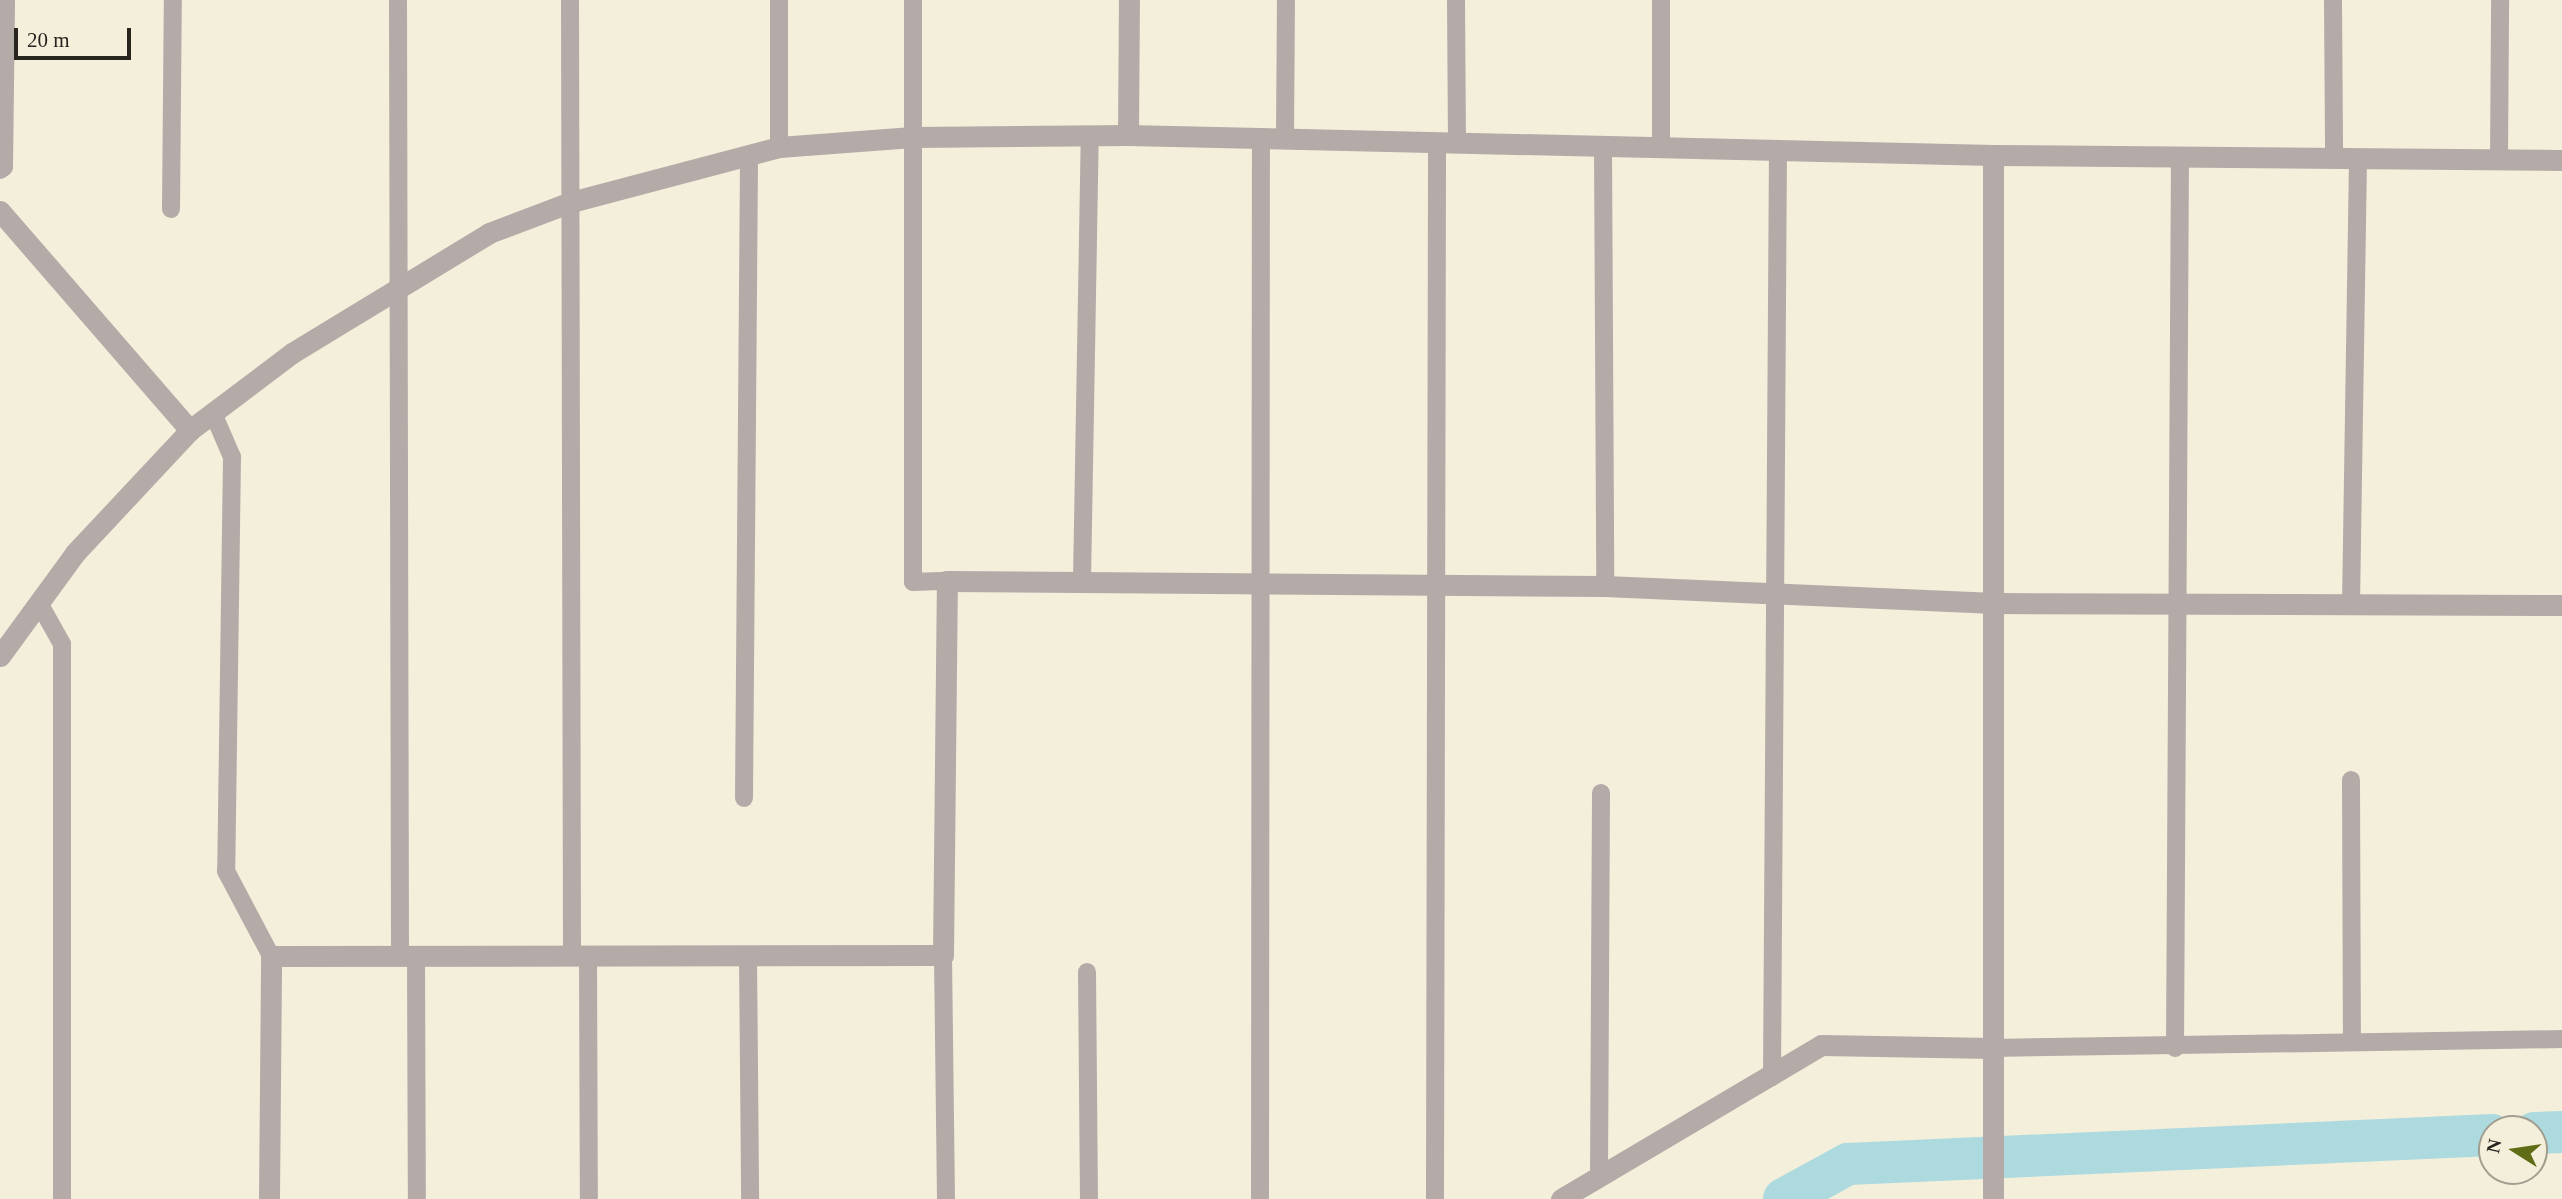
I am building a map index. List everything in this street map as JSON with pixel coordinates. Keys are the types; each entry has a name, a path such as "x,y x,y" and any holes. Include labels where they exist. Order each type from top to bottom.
{"street":[{"path":"1128,135 1129,0"},
{"path":"0,656 75,553 190,430 292,353 489,233 571,202 779,147 913,137 1128,135 1993,155 2562,160"},
{"path":"1993,155 1993,1192"},
{"path":"0,211 190,430"},
{"path":"269,1199 271,956 943,955 947,581 1605,586 1995,603 2562,605"},
{"path":"1561,1199 1772,1077 1821,1045 1992,1048"}],"lane":[{"path":"0,170 4,167 6,0"},
{"path":"171,209 173,0"},
{"path":"398,0 397,287 408,956 416,1199"},
{"path":"570,0 580,956 589,1199"},
{"path":"779,0 779,147"},
{"path":"914,0 913,582 947,581"},
{"path":"1285,138 1286,0"},
{"path":"1435,1199 1433,584 1447,142 1455,0"},
{"path":"1661,0 1661,146"},
{"path":"2333,0 2334,158"},
{"path":"2499,160 2500,0"},
{"path":"1082,581 1090,135"},
{"path":"1260,1199 1261,138"},
{"path":"1603,145 1605,586"},
{"path":"1772,1077 1773,593 1779,149"},
{"path":"744,798 749,155"},
{"path":"2175,1048 2174,604 2180,156"},
{"path":"2351,605 2358,158"},
{"path":"213,412 232,457 226,871 271,956"},
{"path":"39,603 62,644 62,1199"},
{"path":"2351,780 2352,1042"},
{"path":"1599,1177 1601,793"},
{"path":"943,955 946,1199"},
{"path":"748,956 750,1199"},
{"path":"1087,972 1089,1199"},
{"path":"1992,1048 2175,1048 2562,1039"}],"waterway":[{"path":"2548,1132 2562,1132"},
{"path":"1784,1199 1848,1164 2478,1136"}]}
